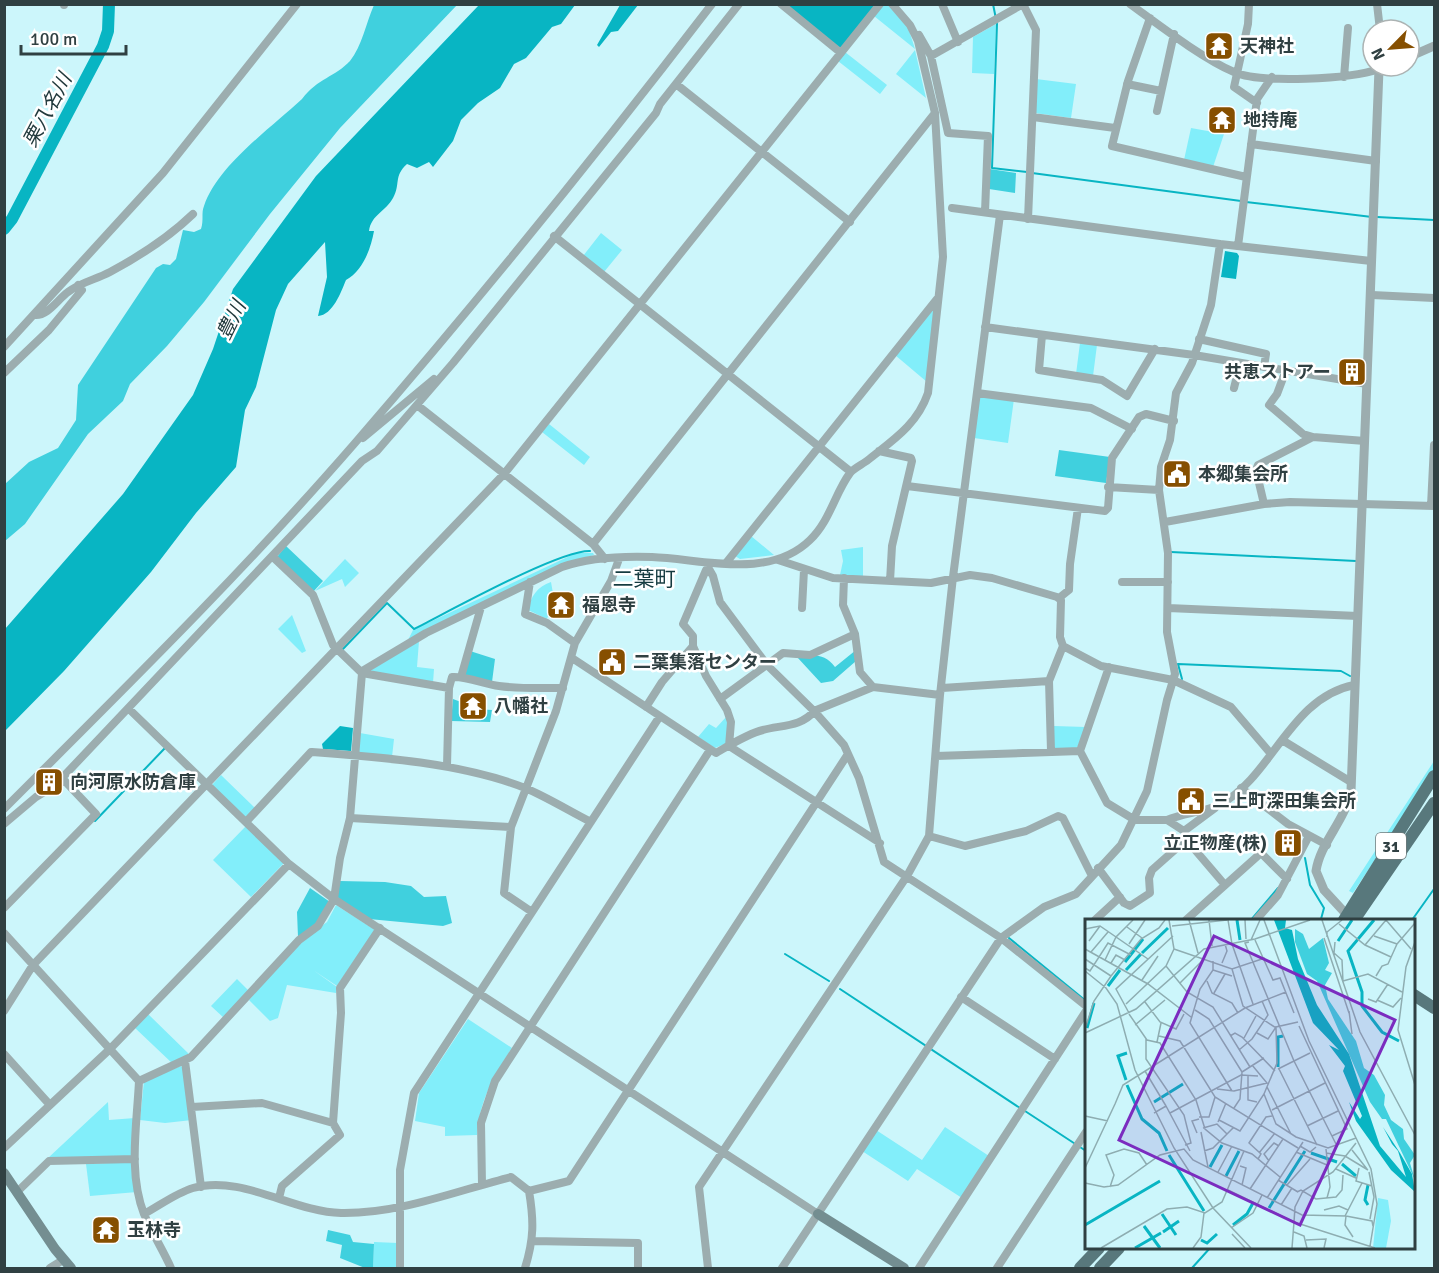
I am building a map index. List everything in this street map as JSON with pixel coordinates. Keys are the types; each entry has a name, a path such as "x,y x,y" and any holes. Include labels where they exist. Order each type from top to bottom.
{"main road":[{"name":"31","path":"1349,919 1434,777"},
{"name":"31","path":"1349,919 1434,803"},
{"path":"1415,996 1434,1008"},
{"path":"4,1173 67,1264"},
{"path":"818,1214 904,1269"},
{"path":"1080,1269 1098,1249"},
{"path":"1100,1269 1118,1249"}],"street":[{"path":"5,346 163,173 297,4"},
{"path":"4,809 239,569 355,443 509,261 712,4"},
{"path":"4,824 36,797 62,781 62,778 362,461 377,451 656,113 739,4"},
{"path":"781,4 841,53"},
{"path":"4,1011 33,965 504,474 880,4"},
{"path":"892,4 925,43 931,56 948,133 988,136 985,212"},
{"path":"942,4 958,42"},
{"path":"931,56 1023,4 1036,30 1028,219"},
{"path":"1130,4 1236,74 1272,77 1344,77 1361,73"},
{"path":"1249,4 1248,24 1236,74 1235,89 1257,103"},
{"path":"1150,18 1127,84 1115,128 1113,148 1246,177"},
{"path":"362,673 426,633 530,582 584,559 650,557 758,564 778,560 812,538 830,513 851,472 906,431 923,408 928,393 943,257 935,113 922,51 910,25"},
{"path":"1344,77 1348,28"},
{"path":"1157,111 1174,34"},
{"path":"1238,246 1257,103 1272,77"},
{"path":"1349,919 1324,890 1317,878 1316,867 1347,807 1351,782 1372,295 1371,261 1381,78"},
{"path":"676,84 850,222"},
{"path":"1127,84 1161,91"},
{"path":"593,544 935,113"},
{"path":"1033,117 1115,128"},
{"path":"1251,144 1376,161"},
{"path":"952,208 1220,244 1371,261"},
{"path":"35,315 45,313 78,285 106,274 140,256 176,231 193,214"},
{"path":"708,1269 705,1226 698,1191 907,876 929,836 953,577 1000,215"},
{"path":"554,236 851,472"},
{"path":"782,1269 1001,938 1044,907 1076,894 1121,845 1135,820 1147,791 1175,674 1167,632 1168,582 1165,522 1159,490 1161,467 1174,421 1176,393 1194,355 1211,305 1220,244"},
{"path":"4,374 49,330 82,290 78,285"},
{"path":"1372,295 1434,298"},
{"path":"726,562 938,297"},
{"path":"985,327 1194,355 1367,384"},
{"path":"1042,335 1039,370 1102,380 1126,396 1155,350"},
{"path":"1199,339 1266,354 1264,368"},
{"path":"1234,388 1240,364"},
{"path":"1286,370 1277,394 1269,405 1303,434 1313,437 1365,441"},
{"path":"355,443 445,371"},
{"path":"976,393 1091,408 1132,429"},
{"path":"417,405 593,544 605,559"},
{"path":"907,486 1105,511 1108,505 1108,487 1113,458 1142,415 1174,421"},
{"path":"1264,504 1256,467 1313,437"},
{"path":"1165,522 1264,504 1290,502 1363,506 1433,506 1434,445"},
{"path":"879,451 911,459 907,486 892,546 890,581"},
{"path":"1108,487 1159,490"},
{"path":"1059,598 1069,590 1070,564 1078,508"},
{"path":"273,557 315,598 336,650 362,673 449,688"},
{"path":"532,912 504,893 511,827 563,688 575,643 611,581 619,559"},
{"path":"778,560 804,570 844,578 931,583 970,575 992,578 1059,598"},
{"path":"729,746 731,722 706,676 693,646 693,636 683,624 706,570 709,569 720,602 767,665 838,737 848,754 880,843 884,861 1001,938 1085,1005"},
{"path":"802,608 804,570"},
{"path":"844,578 843,606 855,634 860,672 873,687"},
{"path":"530,582 525,614 547,623 575,643"},
{"path":"1122,582 1168,582"},
{"path":"1051,752 1049,681 1063,646 1060,637 1059,598"},
{"path":"461,677 481,606"},
{"path":"1168,608 1358,616"},
{"path":"720,699 783,653 810,655 855,634"},
{"path":"646,707 693,646"},
{"path":"1063,646 1093,663 1173,680 1231,707 1271,753"},
{"path":"572,658 716,753 763,729 781,728 810,716 814,711 873,687 941,691 1049,681"},
{"path":"1109,667 1080,751 1107,803 1135,820 1167,820 1221,804"},
{"path":"140,1081 185,1061 299,939 318,926 334,899 340,858 350,818 362,673"},
{"path":"447,766 449,688 452,677 517,688 563,688"},
{"path":"1184,831 1241,788 1318,700 1332,692 1354,685"},
{"path":"129,709 289,864 334,899 531,1025 818,1214"},
{"path":"400,1269 401,1159 414,1092 660,716"},
{"path":"1282,740 1351,782"},
{"path":"729,746 880,843"},
{"path":"482,1185 481,1123 495,1081 662,828 710,750"},
{"path":"936,756 1080,751"},
{"path":"246,822 311,752 447,766 526,789 591,822"},
{"path":"529,1191 569,1181 848,754"},
{"path":"4,908 96,814 62,781"},
{"path":"1241,788 1288,824 1327,845"},
{"path":"929,836 965,846 1026,831 1059,816 1063,818 1095,871 1130,906 1150,893 1149,878 1152,870 1187,839"},
{"path":"350,818 511,827"},
{"path":"1167,820 1184,831 1187,839 1225,885"},
{"path":"1258,919 1287,879 1309,836"},
{"path":"1188,919 1261,853 1287,879"},
{"path":"4,1148 110,1049 289,864"},
{"path":"1097,919 1120,897"},
{"path":"279,1198 282,1186 340,1135 333,1123 341,1013 340,988 380,928"},
{"path":"4,933 140,1081 135,1160 144,1214 171,1269"},
{"path":"961,997 1055,1059"},
{"path":"919,1269 1085,1013"},
{"path":"4,1054 50,1105"},
{"path":"185,1061 201,1187"},
{"path":"192,1107 262,1103 333,1123"},
{"path":"997,1269 1085,1134"},
{"path":"17,1192 49,1161 135,1160"},
{"path":"144,1214 192,1188 201,1187 256,1191 319,1211 342,1213 401,1206 511,1177 529,1191 533,1218 533,1241 525,1269"},
{"path":"533,1241 638,1243 638,1269"},
{"path":"50,1269 67,1264"}],"shaded area":[{"path":"374,5 457,5 340,128 270,214 204,302 167,346 130,384 123,401 88,434 25,524 5,541 5,484 29,462 58,448 76,420 78,385 156,268 163,264 170,265 176,259 183,230 194,232 201,229 204,206 221,176 247,148 314,86 350,61 361,41"},
{"path":"888,5 908,27 915,49 874,16 882,6"},
{"path":"996,24 994,74 972,73 973,37"},
{"path":"915,50 926,98 896,74"},
{"path":"845,52 887,85 880,94 838,61"},
{"path":"1036,79 1076,84 1071,118 1035,113"},
{"path":"1191,128 1224,134 1213,167 1184,160"},
{"path":"990,169 1016,173 1015,193 989,189"},
{"path":"601,233 622,250 604,272 583,256"},
{"path":"935,305 927,382 895,355"},
{"path":"1080,343 1097,345 1093,376 1076,374"},
{"path":"979,395 1014,399 1008,443 974,438"},
{"path":"549,424 590,457 584,465 542,432"},
{"path":"1059,450 1110,457 1106,483 1055,476"},
{"path":"751,536 774,555 740,559 735,556"},
{"path":"286,546 323,581 313,592 277,557"},
{"path":"863,547 863,577 840,575 843,561 841,550"},
{"path":"576,553 593,553 594,555 561,565 406,644 413,630"},
{"path":"345,559 359,573 345,587 342,579 315,591"},
{"path":"551,582 554,599 547,619 528,610 535,593"},
{"path":"292,615 306,651 302,653 278,629"},
{"path":"419,641 417,667 434,669 433,683 369,671"},
{"path":"856,650 856,661 833,681 821,683 797,657 823,657 835,667"},
{"path":"470,651 495,659 492,682 464,675"},
{"path":"453,699 461,702 462,712 465,713 476,709 492,710 490,722 451,721"},
{"path":"727,716 727,743 715,748 698,737 709,724 716,728"},
{"path":"1054,726 1086,727 1077,748 1056,749 1054,747"},
{"path":"360,733 394,739 392,757 358,753"},
{"path":"1434,761 1434,770 1353,893 1349,891"},
{"path":"221,775 255,808 246,818 212,785"},
{"path":"246,826 284,863 251,897 213,860"},
{"path":"340,881 385,882 411,886 424,897 446,896 452,923 443,926 369,919 337,897"},
{"path":"310,888 330,902 316,924 298,937 297,912"},
{"path":"336,905 375,930 337,986 313,970 337,987 336,993 287,985 278,1018 270,1021 249,1000 300,942 327,922"},
{"path":"237,979 249,991 224,1018 211,1006"},
{"path":"147,1013 190,1055 173,1064 134,1027"},
{"path":"468,1019 512,1048 488,1089 478,1123 477,1135 445,1136 445,1127 415,1121 419,1093"},
{"path":"181,1066 185,1069 192,1120 165,1123 140,1120 144,1081"},
{"path":"108,1102 109,1120 135,1118 132,1156 48,1158"},
{"path":"945,1127 989,1156 962,1198 917,1169 908,1181 862,1151 876,1130 922,1160"},
{"path":"132,1162 137,1192 90,1196 86,1164"},
{"path":"328,1230 350,1235 353,1242 374,1244 373,1268 365,1268 340,1258 342,1245 326,1241"},
{"path":"374,1242 398,1243 397,1268 373,1268"}],"water":[{"name":"豊川","path":"479,5 575,5 561,24 552,27 526,58 514,64 500,88 478,103 461,120 453,141 433,167 429,162 417,168 407,164 400,173 393,198 370,226 369,231 374,231 371,245 362,265 346,280 336,302 328,312 318,316 327,277 325,242 288,284 276,310 256,387 245,410 236,467 196,513 151,572 64,671 5,731 5,629 123,494 193,395 213,349 233,289 316,176"},
{"path":"620,5 638,5 618,31 611,32 599,47 597,45"},
{"path":"784,5 876,5 840,49"},
{"path":"1225,251 1237,253 1239,256 1236,279 1221,277"},
{"path":"340,726 353,728 351,751 323,749 322,744"}],"waterway":[{"name":"栗八名川","path":"4,229 12,219 103,46 108,31 109,4"},
{"path":"993,4 997,24 992,168 1027,172"},
{"path":"1032,173 1241,201"},
{"path":"1246,202 1372,217"},
{"path":"1377,217 1434,220"},
{"path":"1434,314 1434,328"},
{"path":"342,650 387,603 414,629 554,560 590,551"},
{"path":"1171,552 1356,561"},
{"path":"1182,679 1178,664 1341,671 1350,676"},
{"path":"95,821 165,748"},
{"path":"1305,858 1310,885 1324,908 1321,919"},
{"path":"1252,919 1278,888"},
{"path":"1413,919 1434,889"},
{"path":"1009,938 1085,1000"},
{"path":"785,954 829,981"},
{"path":"840,989 1020,1108"},
{"path":"1025,1111 1085,1150"},
{"path":"1192,1268 1209,1249"}],"place":[{"name":"天神社","path":"1219,46"},
{"name":"地持庵","path":"1222,120"},
{"name":"共恵ストアー","path":"1352,372"},
{"name":"本郷集会所","path":"1177,474"},
{"name":"福恩寺","path":"561,605"},
{"name":"二葉集落センター","path":"612,662"},
{"name":"八幡社","path":"473,706"},
{"name":"向河原水防倉庫","path":"49,782"},
{"name":"三上町深田集会所","path":"1191,801"},
{"name":"立正物産(株)","path":"1288,843"},
{"name":"玉林寺","path":"106,1230"}],"district":[{"name":"二葉町","path":"644,579"}]}
